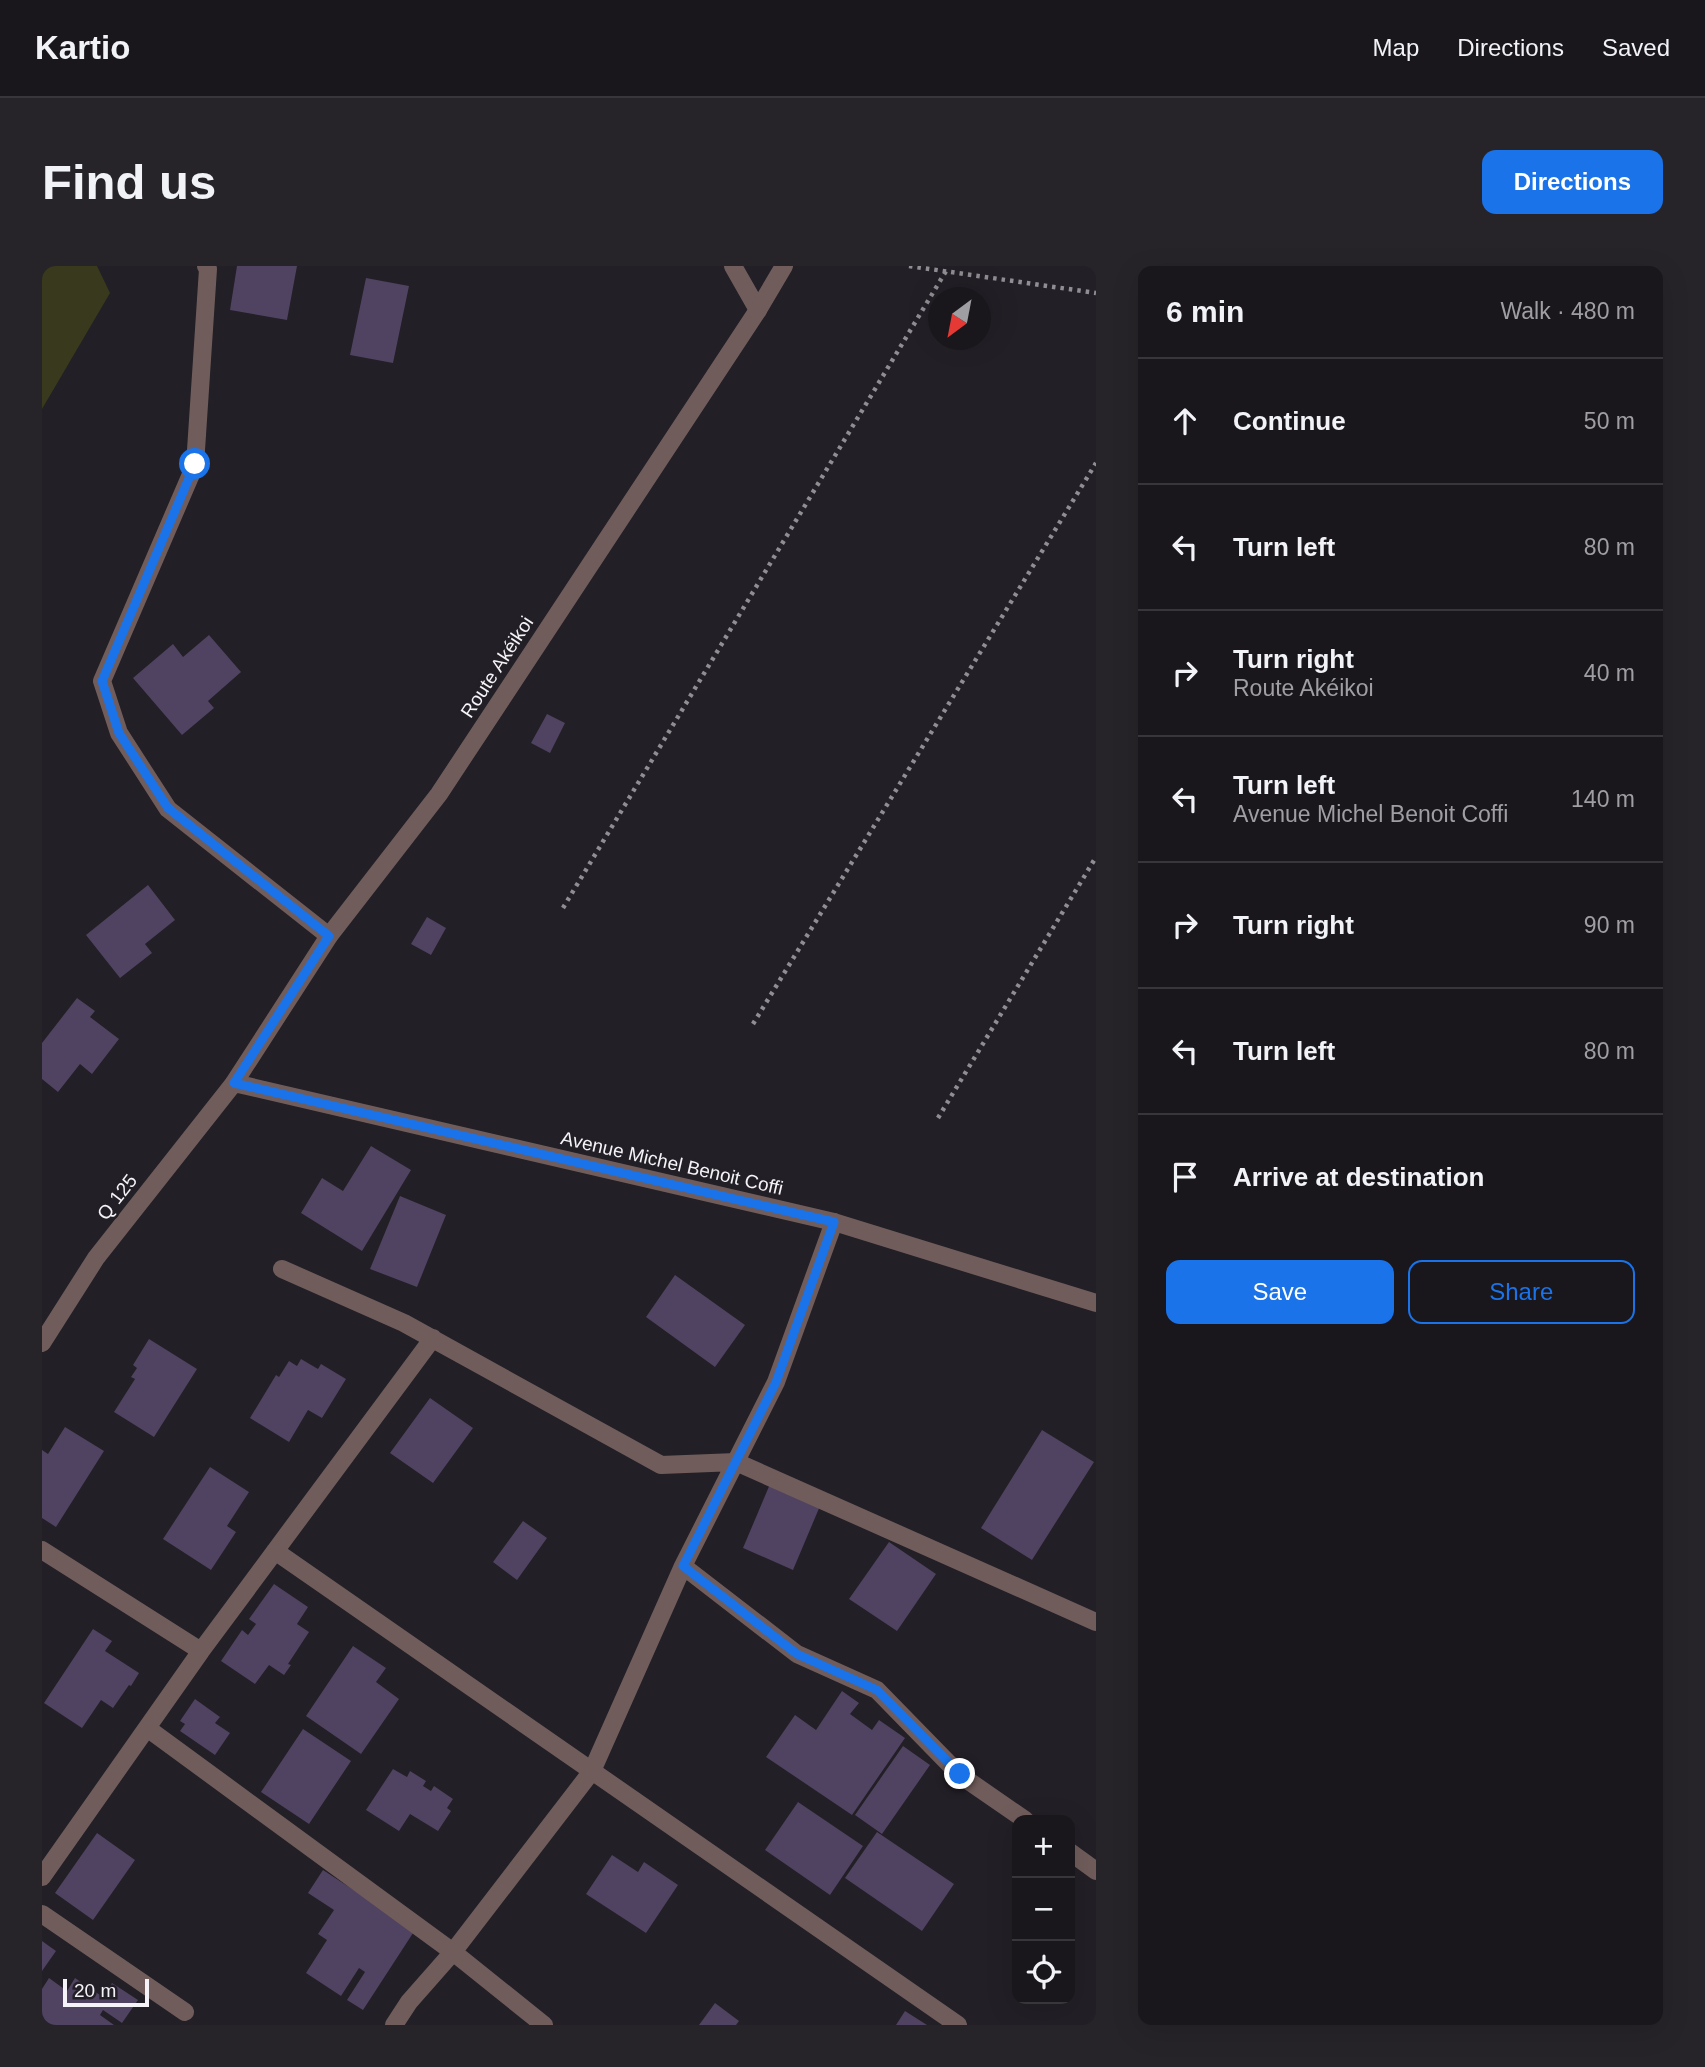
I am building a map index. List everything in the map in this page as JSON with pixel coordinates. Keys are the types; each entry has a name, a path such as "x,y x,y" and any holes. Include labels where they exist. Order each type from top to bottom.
{"street":[{"path":"206,266 208,270 195,464 102,681 119,733 168,808 329,936"},
{"path":"733,266 758,310"},
{"name":"Route Akéikoi","path":"234,1083 329,936 439,794 758,310 784,266"},
{"name":"Avenue Michel Benoit Coffi","path":"234,1083 834,1222 1096,1303"},
{"name":"Q 125","path":"42,1343 96,1258 234,1083"},
{"path":"394,2025 409,2002 453,1952 592,1771 683,1566 776,1382 834,1222"},
{"path":"282,1269 404,1323 661,1465 736,1462 1096,1622"},
{"path":"42,1877 201,1651 433,1338"},
{"path":"42,1550 201,1651"},
{"path":"275,1551 958,2025"},
{"path":"683,1566 797,1654 877,1690 960,1774 1017,1815"},
{"path":"146,1728 453,1952 544,2025"},
{"path":"1075,1856 1096,1871"},
{"path":"42,1914 185,2012"}],"path":[{"path":"909,266 1096,293"},
{"path":"563,908 946,271"},
{"path":"753,1024 1096,463"},
{"path":"938,1118 1096,858"}],"green space":[{"path":"42,266 97,266 110,293 42,409"}],"building":[{"path":"237,266 297,266 287,320 230,310"},
{"path":"366,278 409,286 393,363 350,355"},
{"path":"209,635 241,672 208,701 214,708 182,735 133,678 173,644 183,657"},
{"path":"547,714 565,723 550,753 531,743"},
{"path":"148,885 175,920 145,944 152,953 120,978 86,935"},
{"path":"427,917 446,928 431,955 411,944"},
{"path":"77,998 95,1011 90,1017 119,1039 92,1074 80,1064 58,1092 42,1079 42,1043"},
{"path":"371,1146 411,1170 362,1251 301,1213 322,1178 343,1191"},
{"path":"400,1196 446,1215 417,1287 370,1269"},
{"path":"675,1275 745,1325 715,1367 646,1317"},
{"path":"149,1339 197,1369 154,1437 114,1412 135,1379 131,1377 137,1368 133,1365"},
{"path":"301,1359 318,1369 321,1364 346,1379 322,1418 308,1410 289,1442 250,1418 276,1375 279,1377 289,1361 297,1366"},
{"path":"430,1398 473,1428 433,1483 390,1453"},
{"path":"65,1427 104,1451 56,1527 42,1518 42,1450 48,1454"},
{"path":"1042,1430 1094,1462 1032,1560 981,1528"},
{"path":"210,1467 249,1492 227,1526 236,1532 211,1570 163,1539"},
{"path":"770,1484 820,1506 793,1570 743,1548"},
{"path":"523,1521 547,1538 517,1580 493,1562"},
{"path":"889,1542 936,1574 897,1631 849,1599"},
{"path":"274,1584 308,1607 297,1624 309,1632 284,1675 269,1665 255,1684 221,1661 242,1630 248,1635 256,1624 249,1619"},
{"path":"93,1629 112,1641 105,1651 139,1673 113,1708 101,1700 82,1728 44,1703"},
{"path":"353,1646 386,1668 376,1682 399,1699 361,1754 306,1716"},
{"path":"842,1691 859,1703 850,1714 872,1730 879,1720 905,1738 852,1815 766,1757 795,1715 816,1730"},
{"path":"195,1699 220,1717 215,1723 230,1733 215,1755 180,1731 185,1724 180,1721"},
{"path":"303,1729 351,1761 309,1824 261,1792"},
{"path":"903,1746 930,1765 882,1834 855,1815"},
{"path":"393,1769 407,1777 410,1771 426,1781 423,1786 431,1791 434,1786 453,1799 447,1808 451,1811 438,1831 410,1814 399,1831 366,1810"},
{"path":"798,1802 863,1846 830,1895 765,1850"},
{"path":"877,1832 954,1884 922,1931 845,1878"},
{"path":"97,1833 135,1860 93,1920 55,1893"},
{"path":"612,1855 638,1872 644,1862 678,1885 646,1933 586,1894"},
{"path":"323,1870 415,1930 363,2010 347,2000 365,1972 359,1968 341,1996 306,1973 327,1940 318,1934 334,1910 308,1893"},
{"path":"42,1941 56,1951 42,1971"},
{"path":"49,1978 67,1991 75,1978 103,1997 112,1983 138,2000 122,2023 103,2010 100,2015 114,2025 42,2025 42,1989"},
{"path":"715,2003 739,2021 736,2025 699,2025"},
{"path":"905,2011 927,2025 896,2025"}],"route":[{"path":"195,464 102,681 119,733 168,808 329,936 234,1083 834,1222 776,1382 683,1566 797,1654 877,1690 960,1774"}]}
